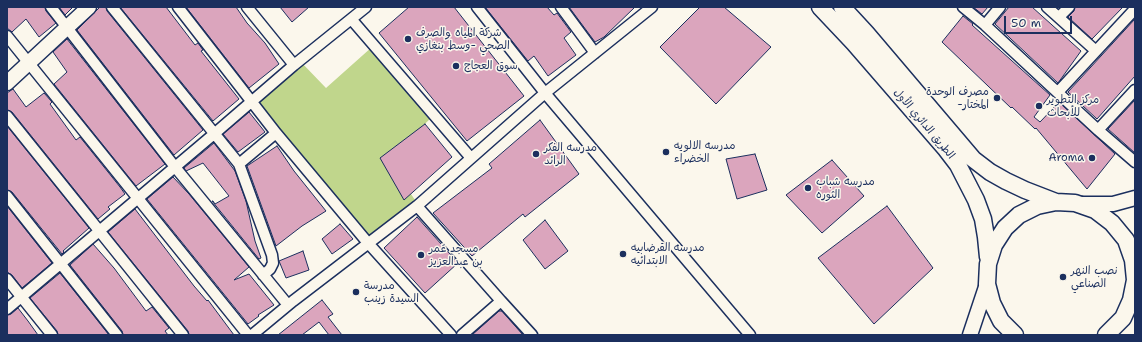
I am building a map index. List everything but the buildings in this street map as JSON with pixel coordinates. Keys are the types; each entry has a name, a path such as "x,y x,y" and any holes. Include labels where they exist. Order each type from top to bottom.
{"main road":[{"name":"الطريق الدائري الأول","path":"820,7 854,43 945,148 958,166 976,200 982,219 986,237 988,264"},
{"name":"الطريق الدائري الأول","path":"842,7 866,33 973,159 990,172 1006,181 1056,202"},
{"path":"1015,335 1001,321 992,303 987,284 988,264 994,245 1005,228 1019,215 1037,206 1056,202 1075,204 1095,210 1112,223 1126,240 1134,255 1135,280 1131,300 1122,318 1106,335"}],"street":[{"path":"51,7 175,167 288,305"},
{"path":"7,83 89,7"},
{"path":"112,7 239,164 272,255 273,264 263,275"},
{"path":"178,7 253,101 276,133 368,243 451,335"},
{"path":"247,7 294,65"},
{"path":"7,309 61,265 294,65 352,20 366,7"},
{"path":"477,7 545,93 750,335"},
{"path":"561,7 595,54"},
{"path":"252,335 288,305 417,206 545,93 652,7"},
{"path":"963,7 985,25 1098,130 1135,162"},
{"path":"985,25 1000,7"},
{"path":"1047,7 1096,51"},
{"path":"1059,17 1068,7"},
{"path":"1058,92 1135,9"},
{"path":"352,20 471,158"},
{"path":"7,36 28,64 248,335"},
{"path":"1098,130 1135,90"},
{"path":"7,116 183,335"},
{"path":"239,164 276,133"},
{"path":"7,196 117,335"},
{"path":"1075,204 1113,204 1135,198"},
{"path":"417,206 532,335"},
{"path":"7,279 52,335"},
{"path":"970,335 987,284"},
{"path":"462,335 501,302"}],"green space":[{"path":"372,47 433,116 388,160 417,203 368,243 253,101 300,61 326,88"}],"place":[{"name":"شركة المياه والصرف الصحي -وسط بنغازي","path":"408,39"},
{"name":"سوق العجاج","path":"456,66"},
{"name":"مصرف الوحدة -المختار","path":"997,98"},
{"name":"مركز التطوير للأبحاث","path":"1039,106"},
{"name":"مدرسه الالويه الخضراء","path":"666,152"},
{"name":"مدرسه الفكر الرائد","path":"536,154"},
{"name":"Aroma","path":"1092,158"},
{"name":"مدرسه شباب الثوره","path":"808,188"},
{"name":"مدرسه القرضابيه الابتدائيه","path":"623,254"},
{"name":"مسجد عُمر بن عبدالعزيز","path":"421,255"},
{"name":"نصب النهر الصناعي","path":"1063,277"},
{"name":"مدرسة السيدة زينب","path":"356,292"}]}
